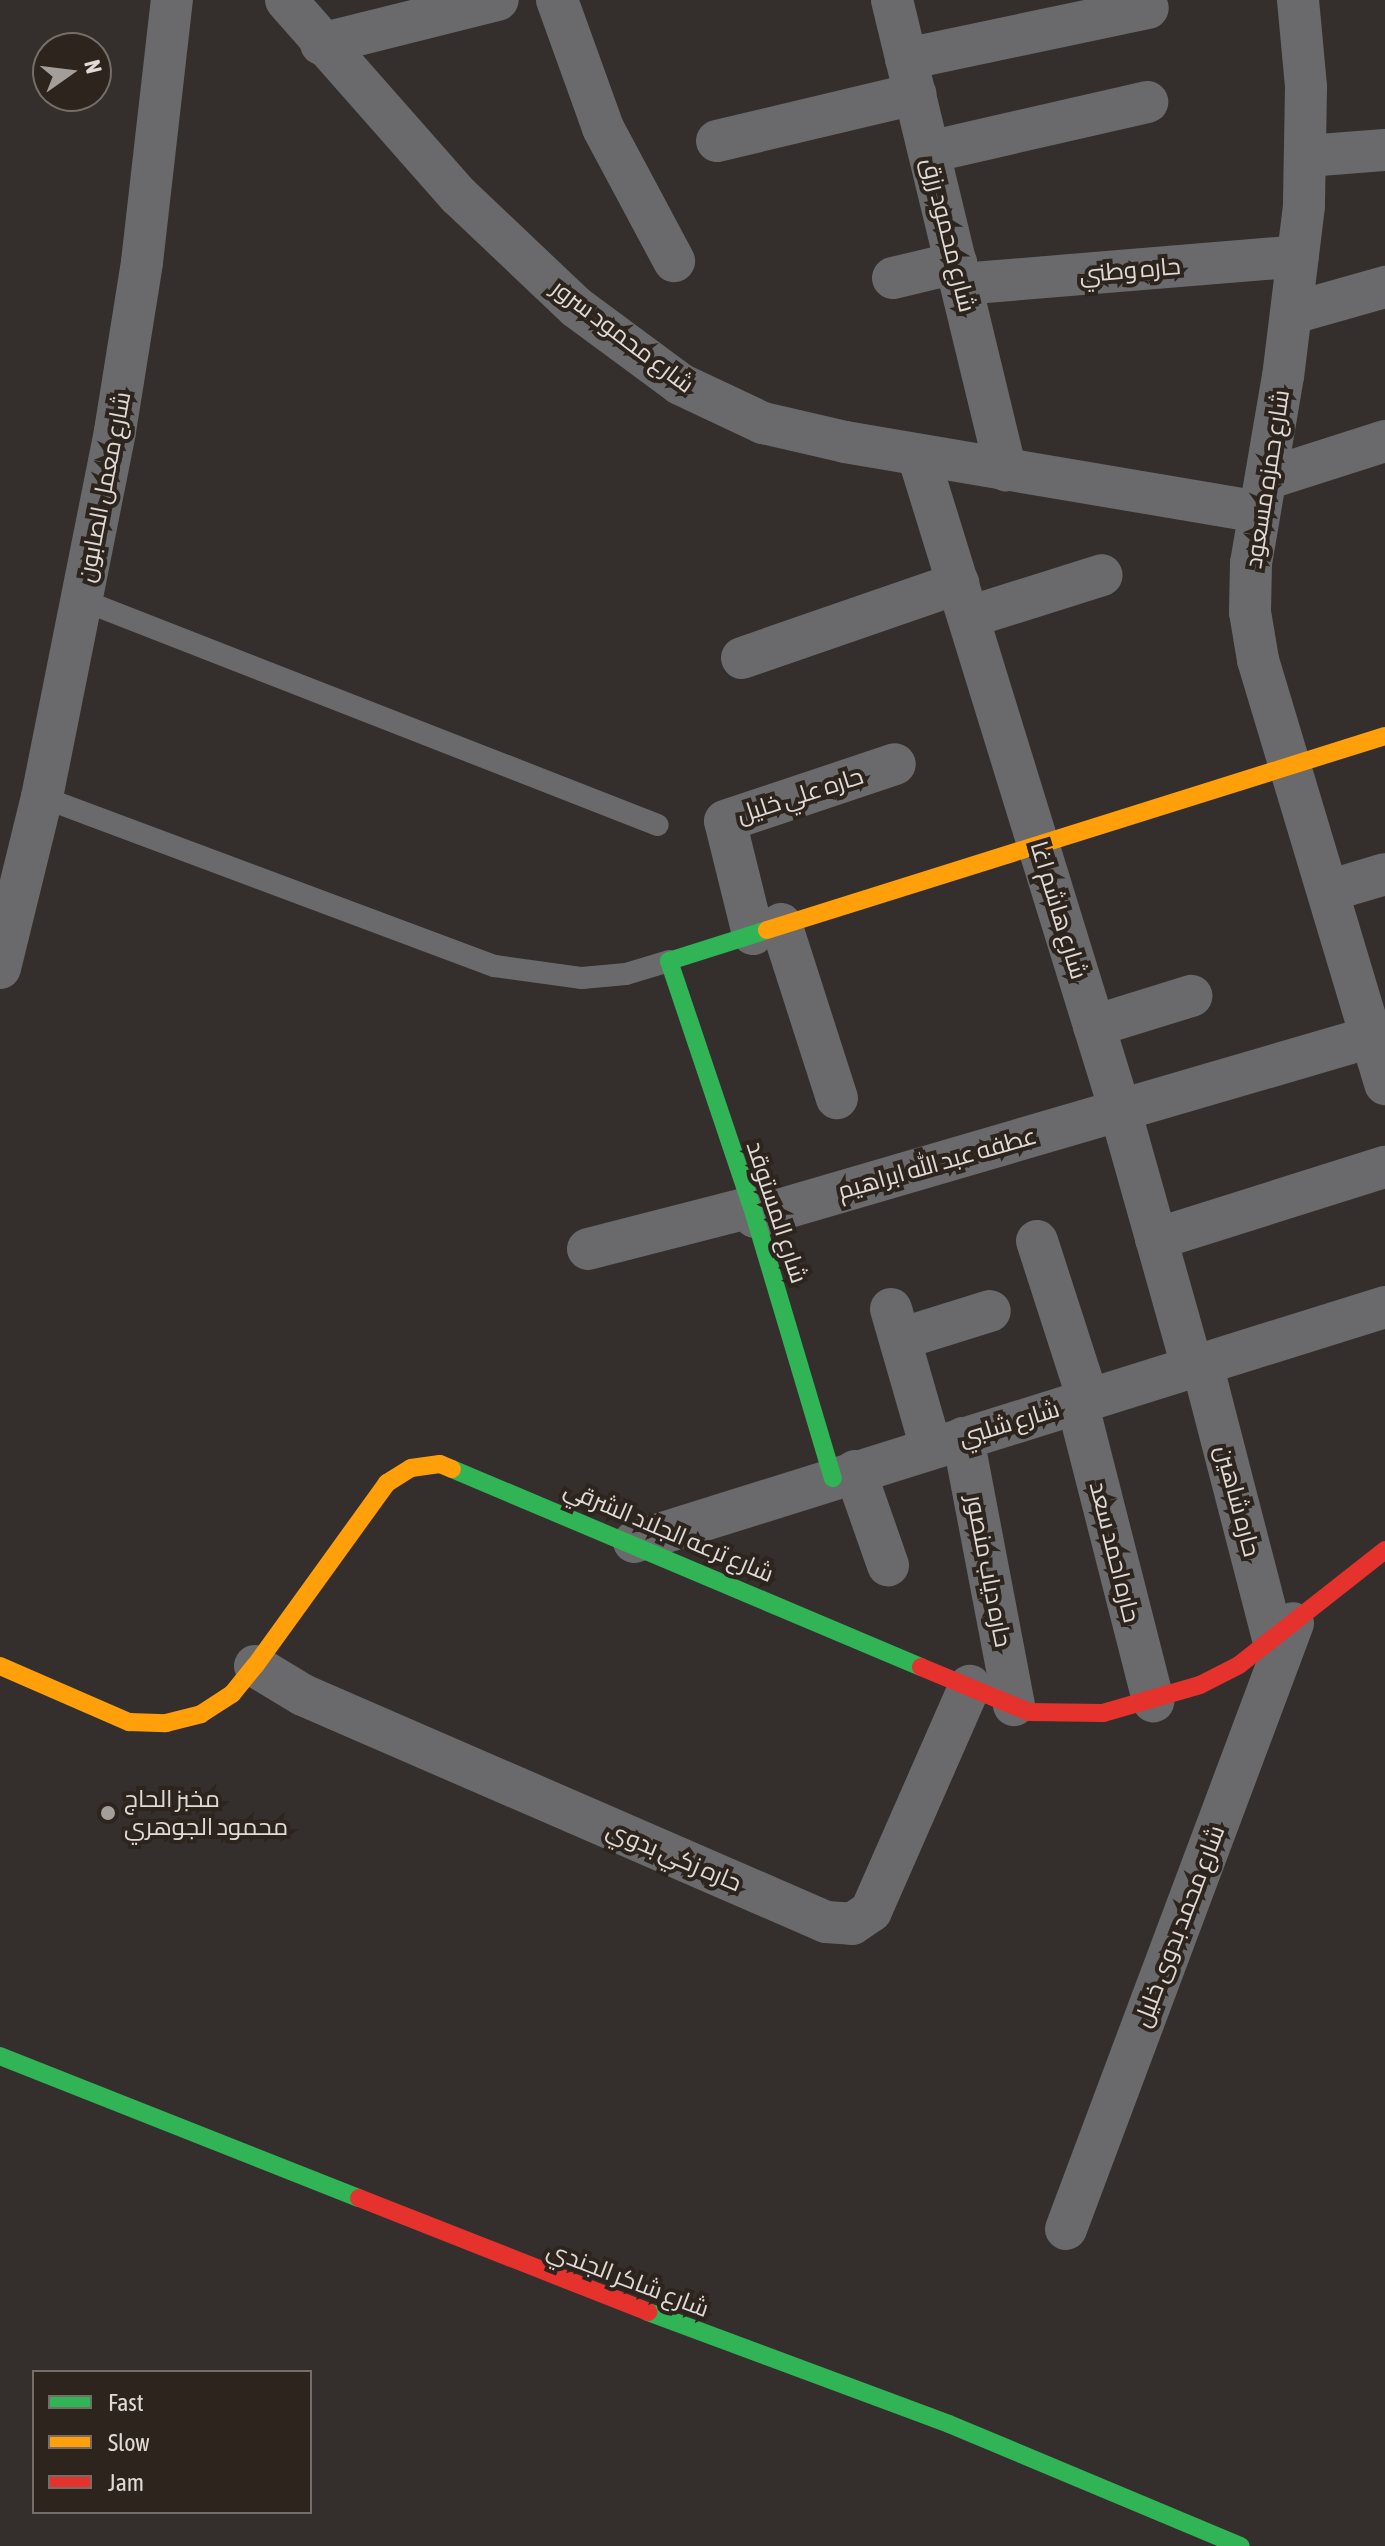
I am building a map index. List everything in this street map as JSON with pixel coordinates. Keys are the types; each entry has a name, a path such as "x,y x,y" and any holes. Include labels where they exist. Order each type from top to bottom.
{"street":[{"name":"شارع معمل الصابون","path":"0,968 14,845 42,797 82,600 142,262 172,0"},
{"name":"شارع محمود سرور","path":"286,0 321,44 469,206 576,307 680,384 763,423 918,455 1006,470 1262,496"},
{"path":"321,44 498,0"},
{"path":"557,0 603,128 674,261"},
{"name":"شارع محمود رزق","path":"892,0 1006,470"},
{"name":"شارع حمزه مسعود","path":"1298,0 1307,156 1293,313 1262,496 1250,612 1258,660 1328,891 1375,1030 1385,1084"},
{"path":"717,141 910,77 1148,8"},
{"path":"929,152 1147,102"},
{"path":"1307,156 1385,150"},
{"name":"حاره وطني","path":"893,278 1298,256"},
{"path":"1293,313 1385,287"},
{"path":"1262,496 1385,441"},
{"name":"شارع هاشم اغا","path":"918,455 1197,1365"},
{"path":"742,658 963,600 1102,575"},
{"path":"669,961 1038,841 1385,736"},
{"name":"حاره علي خليل","path":"837,1098 767,929 693,825 895,764"},
{"path":"1328,891 1385,874"},
{"name":"شارع المستوقد","path":"669,961 844,1475"},
{"path":"1094,1026 1191,996"},
{"name":"عطفه عبد الله ابراهيم","path":"588,1249 753,1212 1120,1110 1375,1030"},
{"path":"1156,1239 1385,1167"},
{"name":"حاره احمد سعد","path":"1037,1241 1083,1401 1153,1701"},
{"name":"شارع شلبي","path":"634,1542 1385,1307"},
{"name":"حاره دياب منصور","path":"990,1311 895,1324 947,1443 1014,1705"},
{"name":"حاره شاهين","path":"1197,1365 1283,1631"},
{"name":"شارع ترعه الجلاد الشرقي","path":"0,1666 129,1722 166,1723 201,1714 232,1694 255,1666 387,1483 411,1468 440,1464 634,1542 1029,1712 1103,1713 1153,1701 1239,1665 1385,1550"},
{"path":"844,1475 888,1565"},
{"name":"شارع محمد بدوى خليل","path":"1066,2229 1283,1631"},
{"name":"حاره زكي بدوي","path":"255,1666 303,1695 797,1910 826,1922 852,1924 871,1911 970,1686"},
{"name":"شارع شاكر الجندي","path":"0,2056 602,2295 949,2424 1240,2546"}],"lane":[{"path":"82,600 693,825"},
{"path":"42,797 495,966 582,978 626,974 669,961"}],"traffic: fast":[{"path":"767,930 669,961 752,1207 833,1478"},
{"path":"452,1469 921,1667"},
{"path":"0,2056 359,2198"},
{"path":"648,2312 949,2424 1240,2546"}],"traffic: slow":[{"path":"767,930 1385,736"},
{"path":"0,1666 129,1722 166,1723 201,1714 232,1694 255,1666 387,1483 411,1468 440,1464 452,1469"}],"traffic: jam":[{"path":"921,1667 1029,1712 1103,1713 1200,1685 1239,1665 1385,1550"},
{"path":"359,2198 648,2312"}],"place":[{"name":"مخبز الحاج محمود الجوهري","path":"108,1813"}]}
